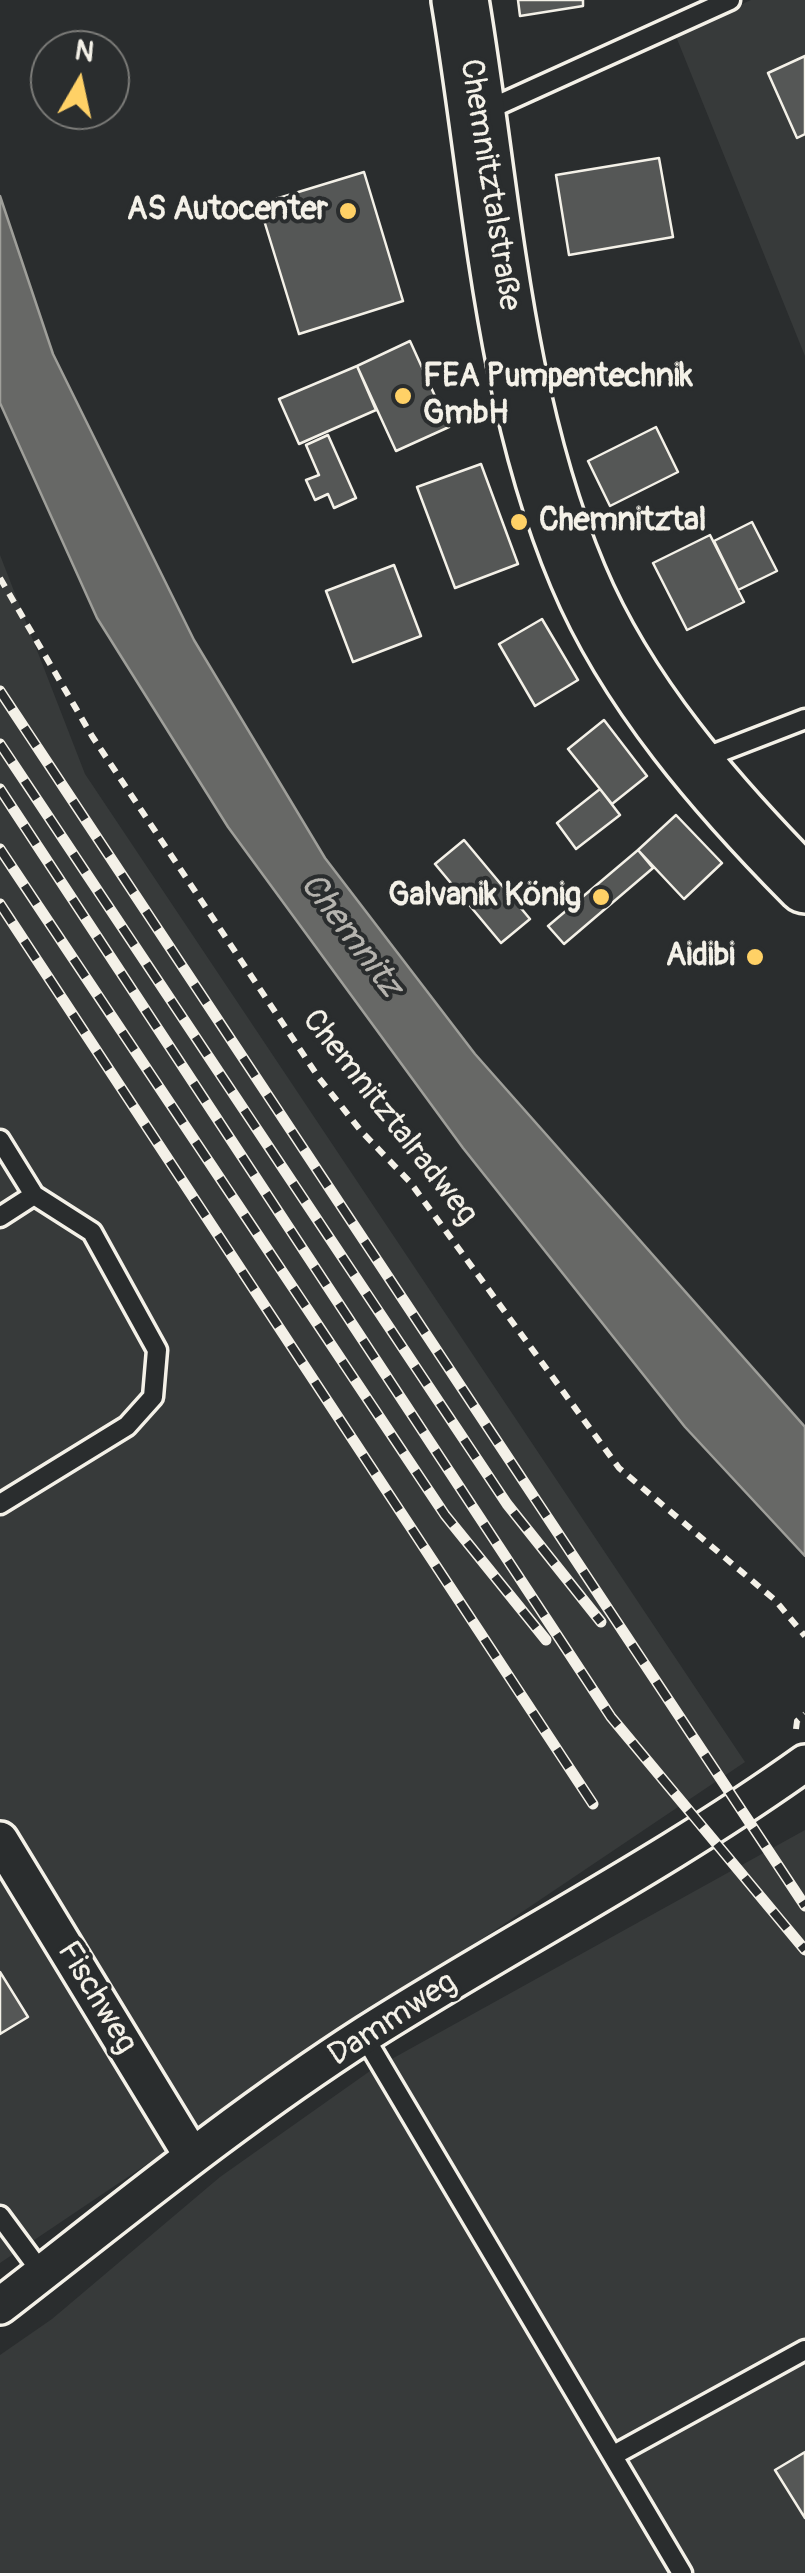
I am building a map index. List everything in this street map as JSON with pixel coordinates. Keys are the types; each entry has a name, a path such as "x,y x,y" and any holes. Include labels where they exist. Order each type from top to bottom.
{"main road":[{"name":"Chemnitztalstraße","path":"460,0 510,322 554,511 578,579 626,667 694,762 805,886"}],"street":[{"name":"Dammweg","path":"0,2306 192,2156 364,2036 716,1824 805,1762"},
{"name":"Fischweg","path":"0,1840 192,2156"}],"lane":[{"path":"479,114 730,0"},
{"path":"694,762 805,719"},
{"path":"0,1140 34,1195 92,1232 157,1350 152,1397 127,1426 0,1504"},
{"path":"0,1217 34,1195"},
{"path":"364,2036 682,2573"},
{"path":"0,2216 42,2274"},
{"path":"614,2455 805,2350"}],"path":[{"name":"Chemnitztalradweg","path":"0,578 92,736 320,1078 361,1131 410,1182 620,1468 761,1587 805,1636"}],"shaded area":[{"path":"751,0 805,0 805,356 675,34"},
{"path":"0,555 85,774 745,1762 0,2263"},
{"path":"805,1830 805,2573 0,2573 0,2355 52,2319 220,2177 370,2071"}],"water":[{"name":"Chemnitz","path":"0,196 53,354 194,640 325,858 475,1054 805,1427 805,1556 685,1427 463,1148 228,827 97,618 0,403"}],"building":[{"path":"518,0 583,0 583,6 520,16"},
{"path":"805,56 805,134 797,138 768,73"},
{"path":"659,158 673,237 569,255 556,175"},
{"path":"364,172 403,301 299,334 259,204"},
{"name":"FEA Pumpentechnik GmbH","path":"410,341 449,427 396,451 357,366"},
{"path":"357,366 376,410 299,444 279,399"},
{"path":"656,427 678,472 610,506 588,461"},
{"path":"328,435 356,498 334,508 328,494 315,500 306,480 319,475 306,445"},
{"path":"481,464 518,564 455,588 417,487"},
{"path":"752,522 777,571 738,590 714,541"},
{"path":"710,535 744,602 687,630 653,563"},
{"path":"394,565 421,636 353,662 326,591"},
{"path":"542,619 578,680 535,706 499,644"},
{"path":"604,720 647,776 612,804 568,749"},
{"path":"600,789 620,815 576,849 557,823"},
{"path":"676,815 722,863 684,899 638,850"},
{"path":"464,840 530,919 501,943 435,864"},
{"name":"Galvanik König","path":"638,850 653,868 564,944 548,926"},
{"path":"0,1972 28,2017 0,2034"},
{"path":"805,2452 805,2518 775,2470"}],"railway":[{"path":"0,691 805,1906"},
{"path":"0,744 507,1504 601,1622"},
{"path":"0,789 611,1717 805,1950"},
{"path":"0,849 445,1515 546,1640"},
{"path":"0,904 593,1804"}],"place":[{"name":"AS Autocenter","path":"348,211"},
{"name":"FEA Pumpentechnik GmbH","path":"403,396"},
{"name":"Chemnitztal","path":"519,522"},
{"name":"Galvanik König","path":"601,897"},
{"name":"Aidibi","path":"755,957"}]}
